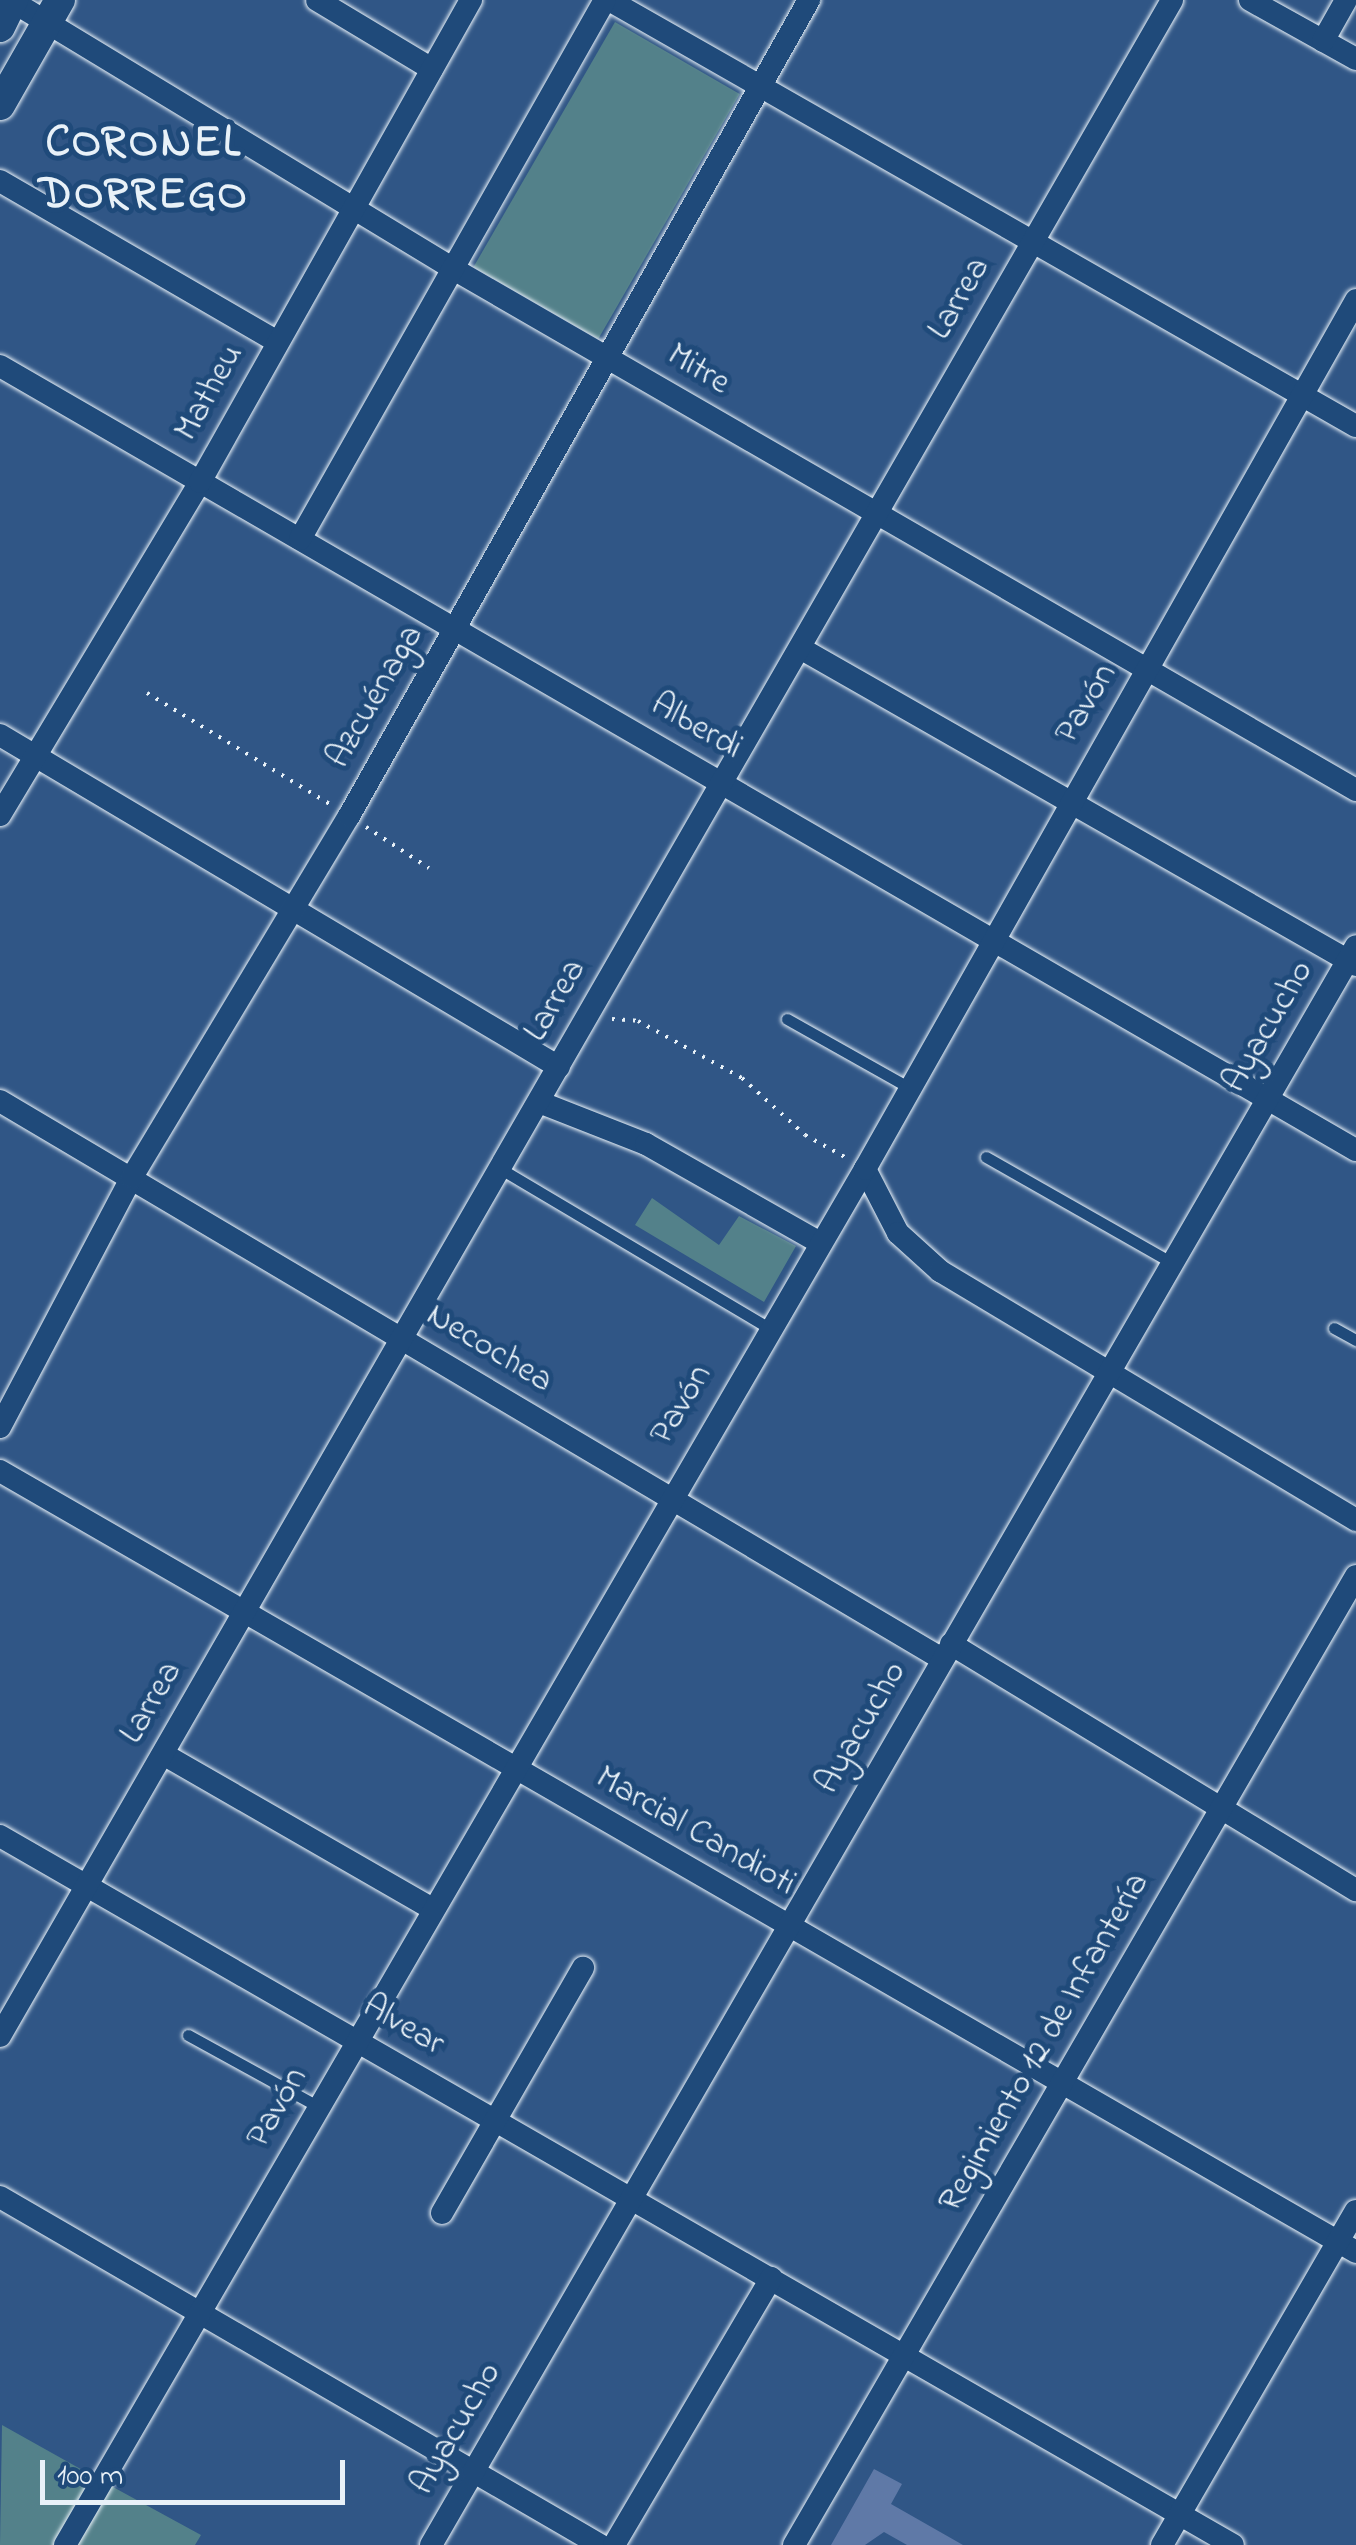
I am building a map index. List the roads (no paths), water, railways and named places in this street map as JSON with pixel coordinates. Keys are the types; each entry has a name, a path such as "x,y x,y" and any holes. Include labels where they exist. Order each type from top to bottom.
{"main road":[{"path":"0,105 53,12"}],"street":[{"path":"317,0 432,69"},
{"name":"Matheu","path":"0,815 200,482 471,0"},
{"path":"300,539 607,0 1356,426"},
{"name":"Azcuénaga","path":"0,1426 132,1177 349,816 607,357 765,89 809,0"},
{"name":"Larrea","path":"0,2036 1172,0"},
{"path":"1250,0 1356,59"},
{"path":"1323,40 1346,0"},
{"name":"Mitre","path":"9,7 53,12 456,271 1146,676 1356,790"},
{"path":"0,181 278,342"},
{"name":"Pavón","path":"65,2545 668,1496 865,1169 1356,300"},
{"name":"Alberdi","path":"0,366 1356,1150"},
{"path":"800,648 1068,804 1353,957"},
{"path":"0,735 292,914 559,1067"},
{"name":"Ayacucho","path":"430,2545 1268,1097 1353,957"},
{"name":"Necochea","path":"0,1101 668,1496 1356,1890"},
{"path":"539,1102 646,1144 820,1244"},
{"path":"865,1169 898,1233 919,1255 1356,1520"},
{"name":"Marcial Candioti","path":"0,1471 1347,2247"},
{"name":"Regimiento 12 de Infantería","path":"794,2545 1356,1576"},
{"path":"163,1754 433,1910"},
{"name":"Alvear","path":"0,1836 1233,2545"},
{"path":"442,2213 583,1968"},
{"path":"0,2197 600,2545"},
{"path":"1162,2545 1347,2247 1356,2211"},
{"path":"614,2545 770,2278"}],"lane":[{"path":"787,1018 910,1088"},
{"path":"986,1157 1174,1264"},
{"path":"501,1169 770,1328"},
{"path":"1334,1328 1356,1340"},
{"path":"188,2036 318,2107"}],"district":[{"name":"CORONEL DORREGO","path":"144,171"}]}
